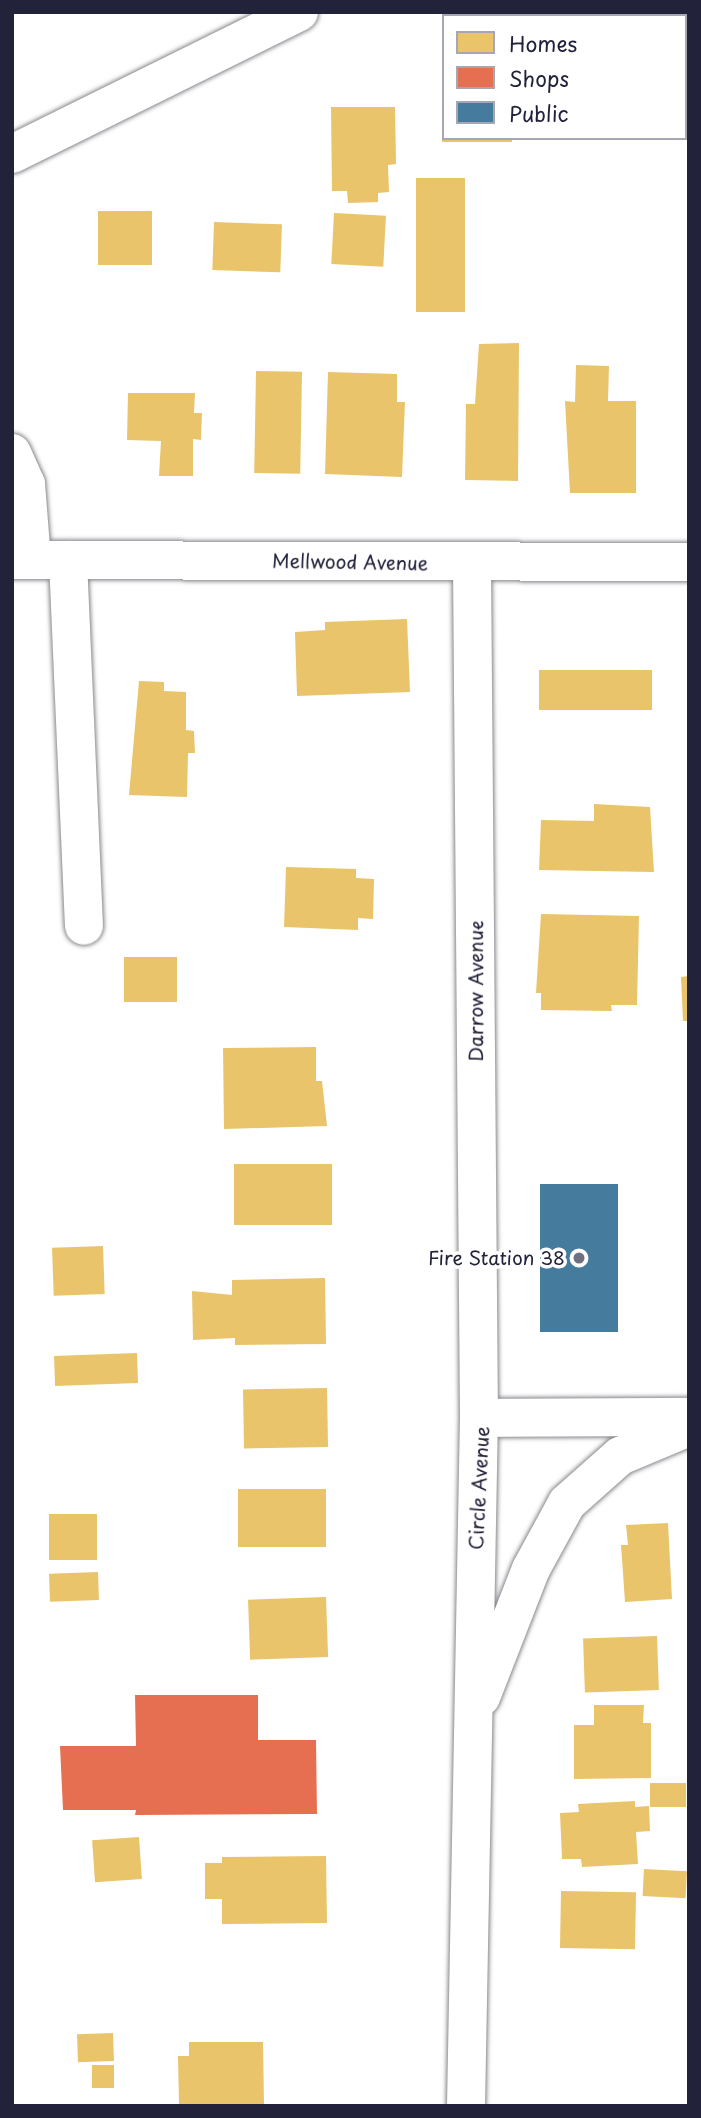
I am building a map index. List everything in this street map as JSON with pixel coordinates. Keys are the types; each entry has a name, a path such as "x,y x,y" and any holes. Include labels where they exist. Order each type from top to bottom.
{"street":[{"path":"12,154 299,12"},
{"path":"12,453 26,484 38,560 84,926"},
{"name":"Mellwood Avenue","path":"38,560 689,562"},
{"name":"Darrow Avenue","path":"472,563 479,1418"},
{"name":"Circle Avenue","path":"466,2106 479,1418 689,1417"},
{"name":"Circle Avenue","path":"472,1722 531,1569 567,1503 620,1456 689,1427"}],"building: Homes":[{"path":"331,107 395,107 396,164 388,165 389,192 378,193 378,202 348,203 347,191 332,191"},
{"path":"442,140 512,140 512,142"},
{"path":"416,178 465,178 465,312 416,312"},
{"path":"98,211 152,211 152,265 98,265"},
{"path":"334,213 386,216 383,267 331,264"},
{"path":"214,222 282,224 280,272 212,270"},
{"path":"519,343 518,481 465,480 466,404 475,404 479,344"},
{"path":"576,365 609,366 608,401 636,401 636,493 570,493 565,401 575,402"},
{"path":"256,371 302,372 300,474 254,473"},
{"path":"328,372 397,374 397,402 405,402 402,477 325,474"},
{"path":"128,393 195,393 194,413 202,413 201,440 193,439 193,476 159,476 161,441 127,440"},
{"path":"407,619 410,692 297,696 295,632 325,630 325,622"},
{"path":"539,670 652,670 652,710 539,710"},
{"path":"139,681 164,682 164,691 186,692 186,730 194,731 195,753 188,753 187,797 129,795"},
{"path":"594,804 650,807 654,872 539,870 541,820 594,821"},
{"path":"286,867 356,869 356,878 374,879 373,919 358,918 358,930 284,927"},
{"path":"541,914 639,916 637,1005 611,1005 612,1011 541,1010 541,993 536,993"},
{"path":"124,957 177,957 177,1002 124,1002"},
{"path":"689,976 689,1021 683,1021 681,977"},
{"path":"316,1047 316,1081 322,1081 327,1126 224,1129 223,1048"},
{"path":"234,1164 332,1164 332,1225 234,1225"},
{"path":"103,1246 105,1294 54,1296 52,1248"},
{"path":"325,1278 326,1344 235,1345 235,1338 193,1340 192,1291 232,1295 232,1280"},
{"path":"137,1353 138,1383 55,1386 54,1356"},
{"path":"327,1388 328,1447 244,1448 243,1389"},
{"path":"238,1489 326,1489 326,1547 238,1547"},
{"path":"49,1514 97,1514 97,1560 49,1560"},
{"path":"668,1523 672,1599 625,1602 621,1545 628,1545 626,1525"},
{"path":"98,1572 99,1600 50,1602 49,1574"},
{"path":"326,1597 328,1657 250,1660 248,1600"},
{"path":"657,1636 659,1690 585,1693 583,1639"},
{"path":"594,1705 644,1705 643,1723 651,1723 651,1778 574,1779 574,1725 594,1725"},
{"path":"650,1783 686,1783 686,1807 650,1807"},
{"path":"635,1801 635,1807 649,1806 650,1831 636,1832 638,1864 582,1867 581,1859 562,1859 560,1813 579,1812 578,1804"},
{"path":"139,1837 142,1879 95,1882 92,1840"},
{"path":"326,1856 327,1923 222,1924 222,1899 205,1899 205,1863 222,1863 222,1857"},
{"path":"644,1869 687,1871 686,1898 643,1896"},
{"path":"561,1891 636,1892 635,1949 560,1948"},
{"path":"113,2033 114,2061 78,2062 77,2034"},
{"path":"189,2042 263,2042 264,2105 179,2104 178,2056 189,2056"},
{"path":"92,2065 114,2065 114,2088 92,2088"}],"building: Shops":[{"path":"135,1695 258,1695 258,1740 316,1740 317,1814 135,1815 136,1810 63,1810 60,1746 136,1746"}],"building: Public":[{"name":"Fire Station 38","path":"540,1184 618,1184 618,1332 540,1332"}],"place":[{"name":"Fire Station 38","path":"579,1258"}]}
